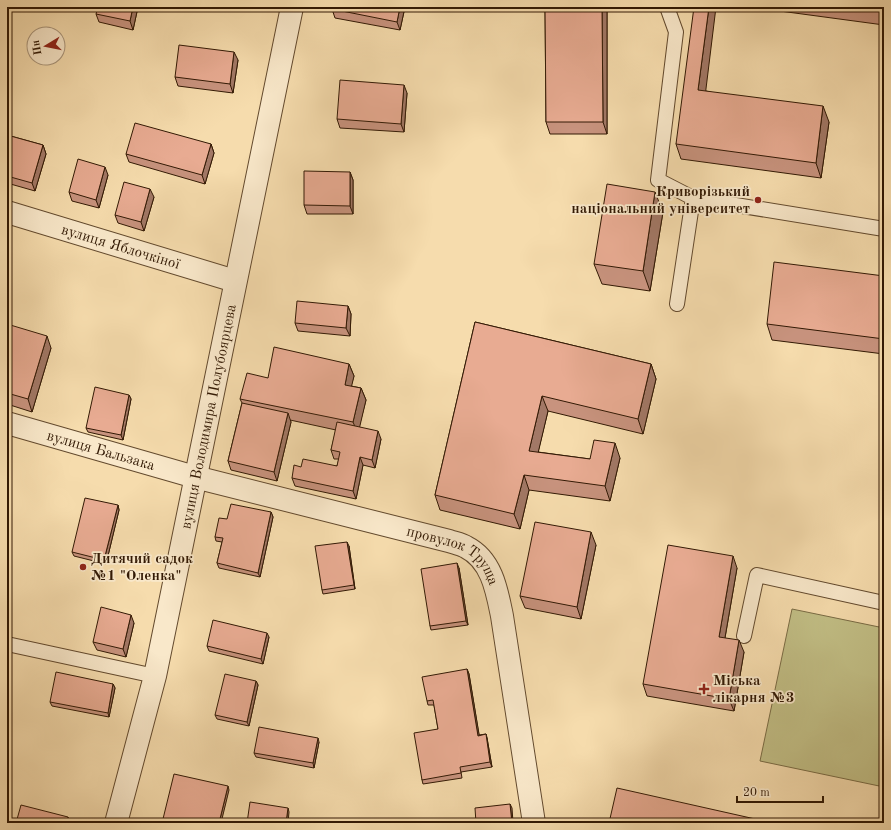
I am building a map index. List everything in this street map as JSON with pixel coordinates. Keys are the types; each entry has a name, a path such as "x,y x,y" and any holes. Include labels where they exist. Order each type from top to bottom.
{"street":[{"name":"вулиця Володимира Полубоярцева","path":"116,823 155,676 292,7"},
{"name":"вулиця Яблочкіної","path":"7,212 235,281"},
{"name":"вулиця Бальзака","path":"7,424 195,477"},
{"name":"провулок Труща","path":"195,477 449,540 467,547 482,558 496,586 502,616 534,823"}],"lane":[{"path":"667,7 676,32 658,180 693,198 884,229"},
{"path":"677,304 693,198"},
{"path":"744,636 757,574 884,603"},
{"path":"7,644 155,676"}],"shaded area":[{"path":"792,609 884,628 884,787 760,761"}],"building":[{"path":"98,7 133,7 130,21 96,14"},
{"path":"332,7 400,7 397,22 332,9"},
{"path":"545,7 602,7 603,122 546,122"},
{"path":"694,7 709,7 698,90 823,106 816,163 676,144"},
{"path":"858,7 881,7 881,10"},
{"path":"179,45 234,52 230,84 175,77"},
{"path":"340,80 404,85 401,124 337,119"},
{"path":"135,123 211,144 202,175 126,154"},
{"path":"7,135 43,145 32,183 7,176"},
{"path":"78,159 105,167 96,200 69,192"},
{"path":"304,171 350,172 350,206 304,205"},
{"path":"124,182 150,189 141,222 115,215"},
{"path":"607,184 655,192 643,271 594,264"},
{"path":"774,262 884,276 884,339 767,324"},
{"path":"297,301 348,306 346,328 295,323"},
{"path":"475,322 651,364 638,419 542,396 529,451 590,459 594,440 615,443 605,486 524,475 514,514 435,495"},
{"path":"7,324 47,336 28,399 7,393"},
{"path":"274,347 349,364 345,385 361,388 353,422 240,399 247,373 268,378"},
{"path":"95,387 129,395 121,435 86,428"},
{"path":"242,403 288,413 274,472 228,461"},
{"path":"337,422 378,431 372,460 360,457 353,491 292,478 294,465 301,467 303,459 337,466 340,452 331,450"},
{"path":"85,498 118,505 104,560 72,552"},
{"path":"231,504 271,512 258,573 217,563 223,538 215,537 219,518 227,519"},
{"path":"535,522 591,532 577,607 520,596"},
{"path":"347,542 354,585 322,590 315,546"},
{"path":"668,545 733,556 719,637 739,640 729,699 643,684"},
{"path":"457,563 466,621 430,626 421,569"},
{"path":"101,607 131,615 123,649 93,642"},
{"path":"213,620 267,633 261,659 207,646"},
{"path":"467,669 478,736 486,734 490,762 460,767 461,773 422,780 414,733 438,729 433,700 427,701 422,677"},
{"path":"56,672 113,684 108,713 50,702"},
{"path":"225,674 256,681 247,722 215,715"},
{"path":"259,727 318,738 313,763 254,753"},
{"path":"174,774 228,786 219,823 162,823"},
{"path":"617,788 773,823 609,823"},
{"path":"250,802 288,808 286,823 247,823"},
{"path":"510,804 512,823 476,823 475,808"},
{"path":"21,805 68,817 66,823 16,823"}],"place":[{"name":"Криворізький національний університет","path":"758,200"},
{"name":"Дитячий садок №1 \"Оленка\"","path":"83,567"},
{"name":"Міська лікарня №3","path":"704,689"}]}
